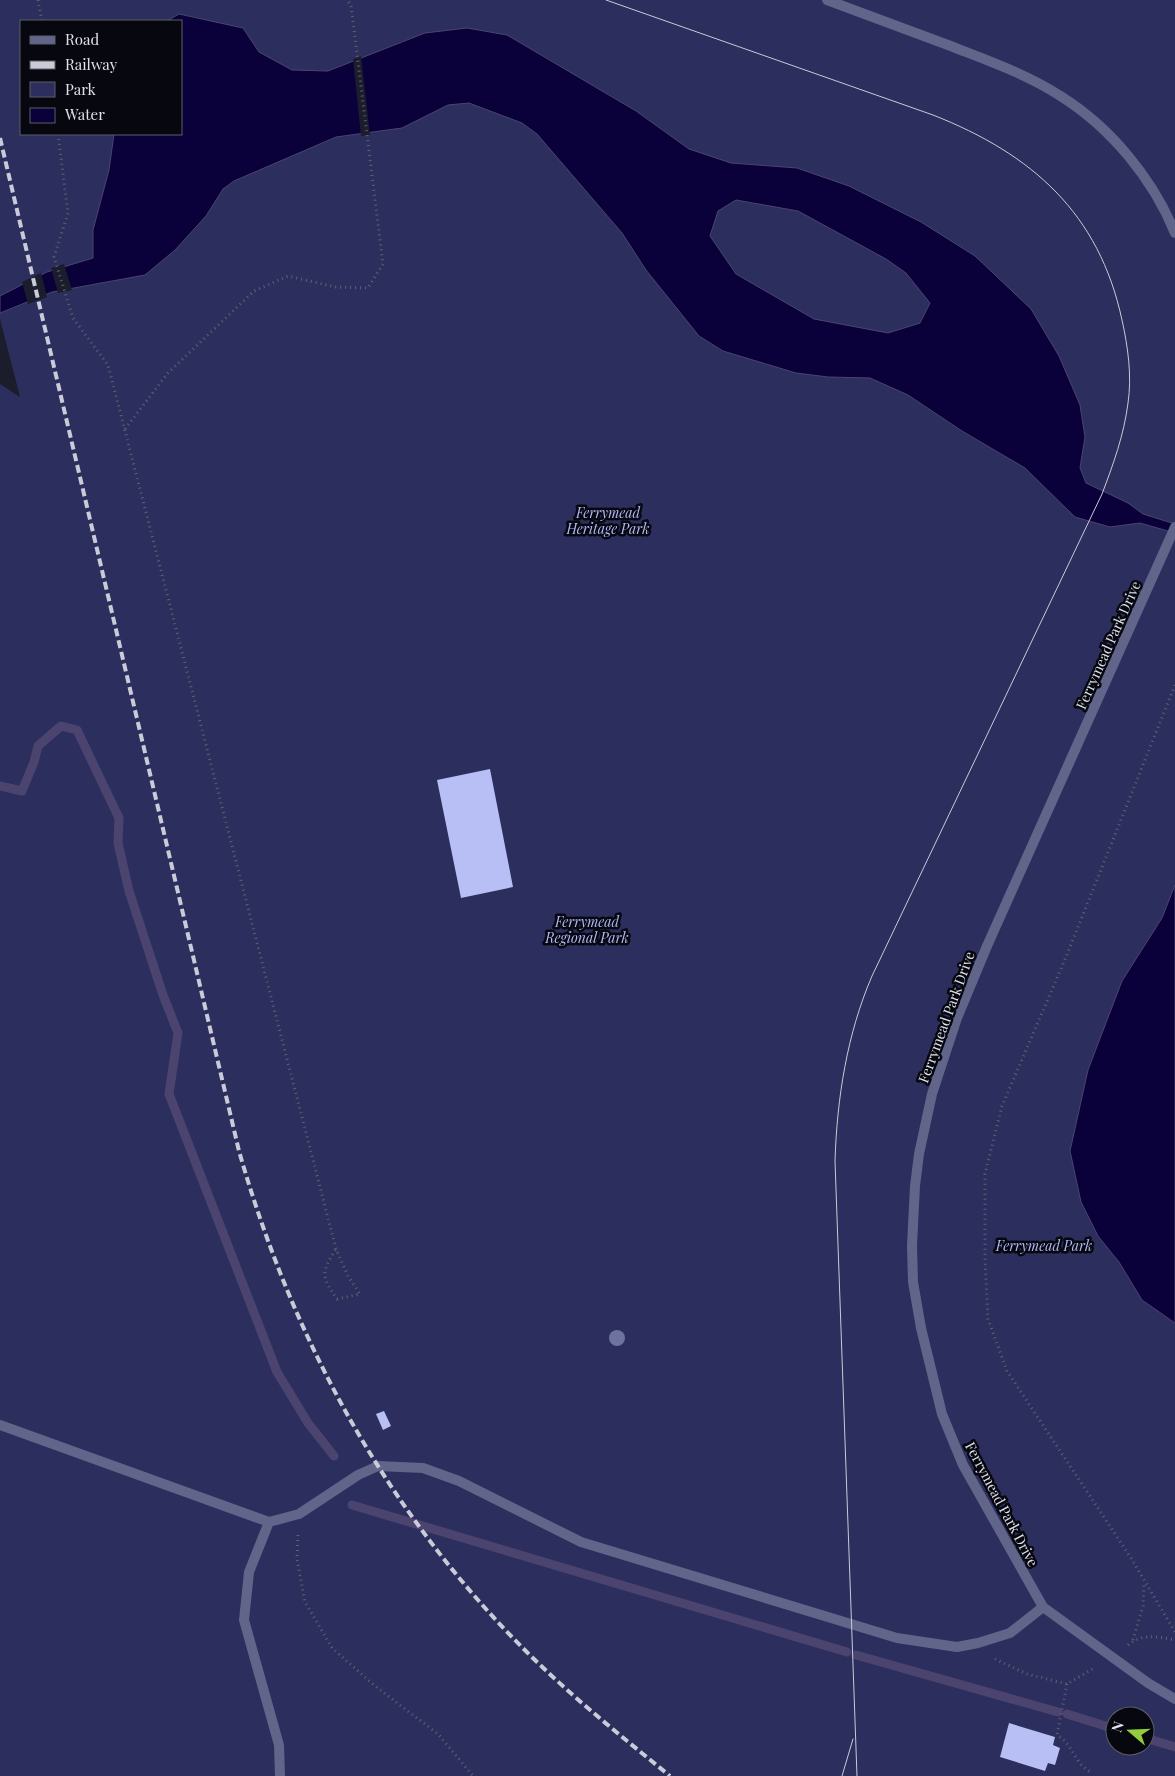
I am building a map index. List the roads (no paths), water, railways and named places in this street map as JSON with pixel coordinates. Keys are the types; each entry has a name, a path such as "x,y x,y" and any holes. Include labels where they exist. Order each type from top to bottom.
{"street":[{"path":"827,0 984,59 1062,96 1093,120 1120,147 1152,189 1175,233"},
{"name":"Ferrymead Park Drive","path":"1175,527 987,946 957,1018 927,1113 915,1186 913,1282 930,1372 942,1414 963,1465 1043,1606 1148,1683 1175,1699"},
{"path":"0,1424 269,1522 299,1514 367,1470 378,1466 424,1468 459,1480 581,1542 897,1638 957,1647 978,1643 1010,1633 1043,1606"},
{"path":"269,1522 249,1572 244,1620 279,1745 280,1776"}],"water":[{"path":"179,14 243,28 259,52 292,70 328,71 425,33 467,28 507,35 636,111 689,149 731,163 797,168 849,186 921,222 975,256 1031,309 1059,356 1080,405 1085,437 1080,468 1086,483 1128,503 1143,514 1175,524 1175,533 1140,523 1110,527 1075,517 1025,468 962,431 908,395 870,378 828,377 796,373 723,351 699,336 646,270 622,233 537,134 522,123 469,103 448,105 402,128 336,137 234,181 223,189 206,216 175,250 145,275 52,292 0,313 0,296 47,272 93,258 93,230 109,170 114,135 182,135 182,20 169,20","holes":["736,200 798,211 886,259 906,273 930,303 920,323 888,333 814,319 736,274 710,236 718,211"]},
{"path":"1175,885 1175,1323 1142,1300 1119,1262 1098,1236 1081,1202 1070,1151 1088,1070 1122,981 1162,918"}],"waterway":[{"path":"0,786 22,791 34,762 38,746 61,726 77,730 119,818 118,843 129,891 163,995 178,1033 169,1094 277,1372 308,1423 334,1456"},
{"path":"352,1505 847,1652"},
{"path":"856,1655 1058,1712"},
{"path":"1067,1714 1105,1726"},
{"path":"1155,1741 1175,1747"}],"tram line":[{"path":"606,0 933,115 1001,148 1030,169 1056,192 1078,218 1097,248 1111,282 1122,320 1128,351 1130,382 1124,427 1102,494 872,976 856,1021 845,1067 838,1114 835,1161 857,1776"},
{"path":"842,1776 853,1739"}],"railway":[{"path":"0,138 239,1151 260,1219 285,1285 313,1349 346,1411 381,1471 421,1529 465,1584 531,1656 589,1709 670,1776"}],"park label":[{"name":"Ferrymead Heritage Park","path":"608,520"},
{"name":"Ferrymead Regional Park","path":"587,930"},
{"name":"Ferrymead Park","path":"1044,1245"}]}
